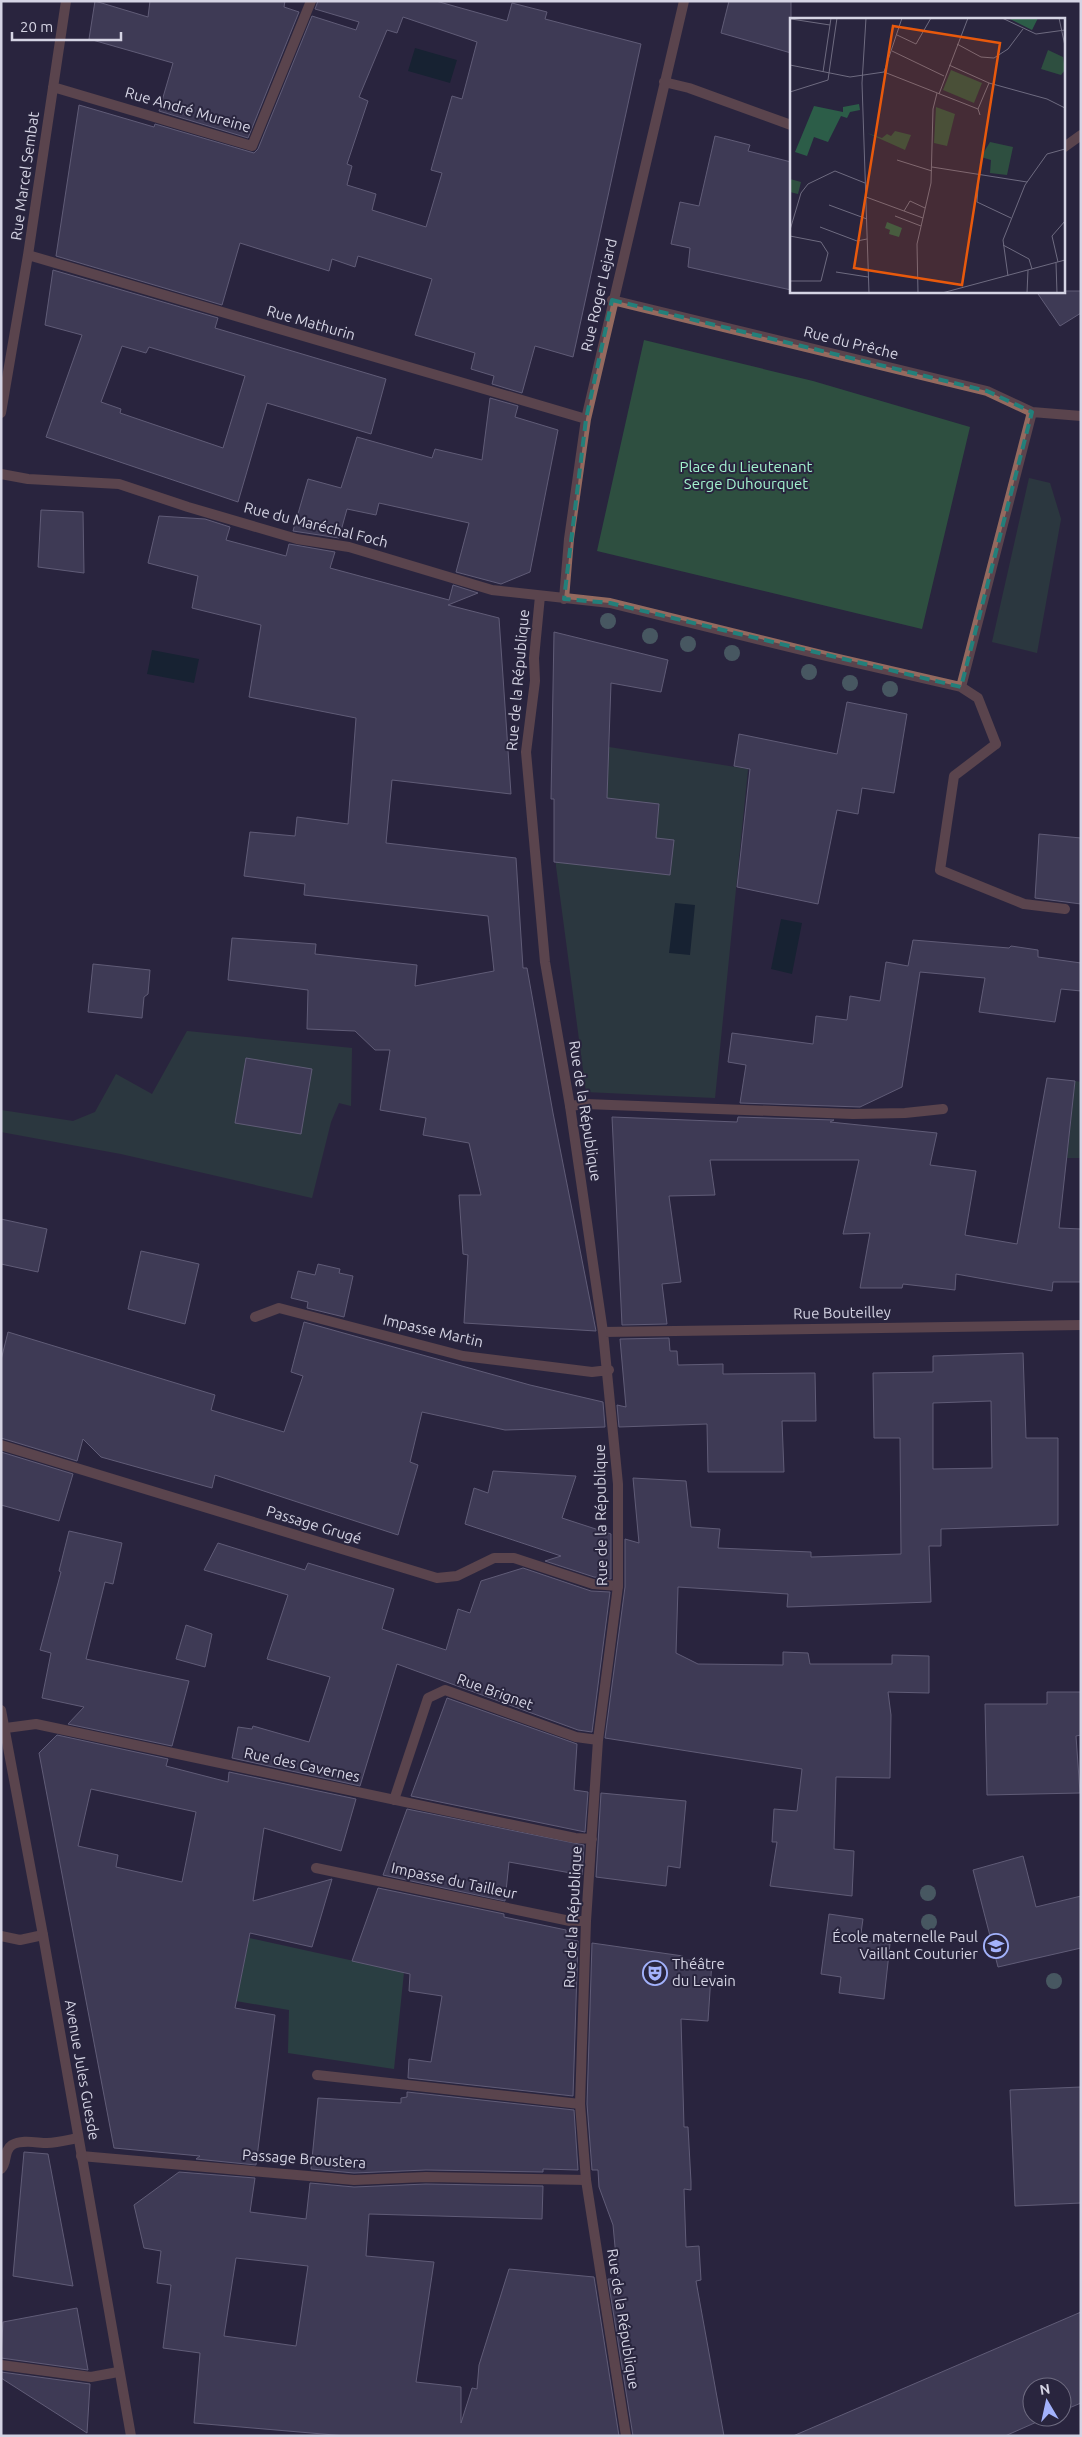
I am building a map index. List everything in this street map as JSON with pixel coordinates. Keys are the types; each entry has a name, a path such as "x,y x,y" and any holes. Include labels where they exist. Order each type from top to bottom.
{"street":[{"name":"Rue Marcel Sembat","path":"1,414 28,255 66,1"},
{"name":"Rue André Mureine","path":"53,87 252,146 311,1"},
{"name":"Rue Roger Lejard","path":"564,599 569,540 586,419 612,300 684,1"},
{"path":"664,82 689,88 790,125"},
{"path":"1064,147 1081,135"},
{"name":"Rue Mathurin","path":"28,255 586,419"},
{"name":"Rue du Prêche","path":"612,300 987,392 1032,412 1081,416"},
{"path":"961,686 1032,412"},
{"name":"Rue du Maréchal Foch","path":"1,474 28,480 119,484 188,507 297,539 349,547 492,590 564,599"},
{"name":"Rue de la République","path":"540,596 534,658 535,681 526,752 545,962 570,1106 609,1370 618,1484 618,1586 598,1740 586,1921 580,2104 586,2180 626,2436"},
{"path":"564,599 610,603 826,656 961,686 978,698 996,744 954,776 940,870 1024,904 1065,909"},
{"path":"570,1106 585,1104 854,1114 943,1110"},
{"name":"Impasse Martin","path":"255,1317 279,1308 463,1356 592,1372 609,1370"},
{"name":"Rue Bouteilley","path":"603,1332 1081,1325"},
{"name":"Passage Grugé","path":"1,1445 438,1578 457,1576 494,1558 514,1558 593,1584 618,1586"},
{"name":"Rue Brignet","path":"394,1800 428,1698 445,1690 576,1737 598,1740"},
{"name":"Avenue Jules Guesde","path":"1,1710 6,1728 43,1935 130,2436"},
{"name":"Rue des Cavernes","path":"6,1728 36,1724 575,1838 592,1838"},
{"name":"Impasse du Tailleur","path":"316,1868 570,1921 586,1921"},
{"path":"1,1936 20,1940 43,1935"},
{"path":"316,2075 580,2104"},
{"path":"1,2169 4,2166 6,2152 13,2144 25,2142 48,2143 78,2138"},
{"name":"Passage Broustera","path":"81,2156 354,2180 426,2177 586,2180"},
{"path":"1,2365 91,2377 118,2372"}],"highlighted area":[{"path":"612,300 987,391 1032,412 961,687 610,603 564,599 586,419"}],"green space":[{"name":"Place du Lieutenant Serge Duhourquet","path":"644,340 813,381 970,427 922,629 597,551"},
{"path":"1029,478 1050,483 1061,519 1037,653 992,642"},
{"path":"553,733 609,747 748,769 715,1098 586,1092 556,866"},
{"path":"187,1031 352,1048 351,1106 339,1103 331,1122 312,1198 121,1154 1,1132 1,1110 73,1121 95,1112 116,1074 152,1094"},
{"path":"1075,1081 1081,1082 1081,1158 1067,1158"},
{"path":"249,1938 404,1972 394,2069 288,2053 289,2010 236,2001"}],"shaded area":[{"path":"415,48 457,60 450,83 408,71"},
{"path":"152,650 199,659 194,683 147,674"},
{"path":"675,903 695,905 690,955 669,953"},
{"path":"781,919 802,923 792,974 771,969"}],"building":[{"path":"95,1 148,17 150,1 285,1 284,7 299,12 248,138 159,111 173,63 89,39"},
{"path":"318,1 436,1 507,21 512,3 547,12 545,19 641,44 573,357 535,346 522,393 492,384 494,376 471,369 475,353 415,335 432,279 358,256 355,267 332,259 329,271 240,243 222,305 56,256 79,105 154,127 155,124 254,153 258,149 312,16 356,30 359,22 315,9","holes":["403,17 477,42 462,99 452,96 431,170 442,173 426,227 372,210 376,194 347,185 352,166 347,164 368,101 359,97 387,30 397,33"]},
{"path":"729,1 791,1 790,53 721,33"},
{"path":"715,136 750,145 748,151 790,162 790,290 688,267 690,248 671,244 680,202 699,206"},
{"path":"53,270 218,318 215,328 386,379 371,434 267,403 238,502 46,437 82,335 45,325","holes":["122,346 146,353 149,347 245,376 223,448 120,413 121,409 101,402"]},
{"path":"1081,291 1081,313 1060,326 1037,292"},
{"path":"490,398 518,406 515,417 558,430 530,572 501,584 456,572 469,523 379,503 376,515 347,509 339,538 293,531 308,479 341,488 357,437 432,458 435,449 482,460"},
{"path":"41,510 83,512 84,573 38,567"},
{"path":"159,516 205,519 230,527 226,540 286,556 289,544 335,552 330,568 449,600 453,585 478,593 448,605 499,618 511,794 392,780 386,843 516,858 523,968 527,968 553,1113 596,1331 464,1323 468,1255 463,1254 459,1195 481,1195 469,1143 423,1135 426,1118 380,1110 390,1050 375,1050 355,1031 307,1029 308,990 228,980 232,938 316,944 315,954 417,965 415,986 494,971 488,916 304,895 305,884 244,876 250,832 295,836 297,817 348,824 356,718 249,697 261,625 192,608 198,576 148,563"},
{"path":"554,632 668,660 661,692 611,683 607,798 659,804 656,838 674,840 670,875 554,862 554,799 551,799"},
{"path":"847,702 907,714 894,793 862,788 858,814 837,810 818,904 737,887 750,769 734,766 739,734 837,754"},
{"path":"1039,834 1081,838 1081,904 1035,898"},
{"path":"913,940 1009,948 1011,946 1038,950 1038,957 1081,963 1081,991 1061,989 1055,1022 979,1012 985,978 920,972 902,1087 860,1107 740,1103 746,1065 728,1062 732,1033 813,1044 816,1016 847,1020 850,996 880,1001 886,962 908,966"},
{"path":"93,964 150,970 148,994 144,997 142,1018 88,1012"},
{"path":"246,1058 312,1069 301,1134 235,1123"},
{"path":"1047,1078 1075,1081 1059,1228 1081,1229 1081,1282 1053,1282 1052,1291 956,1274 955,1290 903,1284 902,1288 860,1288 870,1233 843,1234 859,1160 710,1160 715,1195 669,1196 681,1282 662,1284 667,1324 622,1325 612,1117 737,1122 738,1117 834,1120 830,1122 937,1133 930,1165 976,1171 965,1235 1017,1244"},
{"path":"1,1219 47,1229 38,1272 1,1264"},
{"path":"141,1251 199,1264 185,1324 128,1309"},
{"path":"318,1264 340,1269 339,1273 353,1276 344,1317 307,1308 308,1302 291,1298 298,1271 315,1275"},
{"path":"304,1322 530,1385 603,1402 605,1427 505,1430 422,1412 410,1462 418,1465 398,1535 215,1475 212,1488 101,1457 83,1439 77,1461 1,1438 1,1360 8,1332 215,1395 211,1410 284,1432 303,1376 291,1372"},
{"path":"669,1338 670,1351 677,1351 678,1365 723,1364 723,1374 815,1373 816,1421 782,1421 784,1472 708,1472 707,1424 619,1427 617,1405 626,1407 620,1339"},
{"path":"1023,1353 1026,1438 1058,1438 1058,1525 941,1529 941,1546 929,1546 931,1602 787,1607 788,1594 678,1587 676,1653 698,1664 783,1665 783,1652 808,1653 810,1664 892,1664 892,1655 929,1656 929,1693 888,1692 891,1715 890,1778 836,1777 834,1849 854,1851 852,1896 770,1886 777,1842 772,1842 774,1809 797,1811 802,1769 605,1738 625,1587 625,1539 639,1543 633,1478 686,1481 691,1527 720,1529 718,1548 811,1552 811,1557 901,1554 900,1438 874,1438 873,1373 933,1372 933,1356","holes":["991,1401 992,1468 933,1469 933,1403"]},
{"path":"1,1452 73,1474 59,1521 1,1505"},
{"path":"493,1471 576,1476 562,1518 611,1534 611,1579 594,1577 545,1561 561,1556 465,1524 474,1488 488,1493"},
{"path":"69,1531 122,1543 113,1584 105,1582 86,1659 189,1681 172,1746 68,1724 84,1707 42,1698 51,1653 40,1650 61,1572 59,1571"},
{"path":"218,1543 305,1570 308,1563 394,1589 382,1629 446,1650 458,1609 470,1613 481,1581 523,1568 591,1591 610,1592 592,1732 578,1730 397,1664 360,1786 232,1758 238,1727 252,1729 253,1726 309,1742 330,1677 267,1659 288,1595 204,1570"},
{"path":"186,1625 212,1634 205,1667 176,1659"},
{"path":"1047,1692 1081,1692 1081,1735 1076,1736 1080,1793 987,1795 985,1704 1047,1704"},
{"path":"447,1698 577,1744 574,1790 588,1792 585,1832 411,1796"},
{"path":"57,1735 168,1759 166,1766 228,1782 229,1772 356,1799 341,1851 264,1828 253,1901 332,1879 312,1947 250,1933 235,2008 275,2015 256,2165 196,2159 200,2156 114,2148 39,1753","holes":["91,1789 196,1812 182,1882 116,1867 118,1855 78,1846"]},
{"path":"601,1793 686,1801 680,1868 668,1866 666,1886 596,1877"},
{"path":"407,1809 584,1845 582,1875 509,1862 505,1901 383,1875"},
{"path":"1023,1856 1036,1907 1081,1896 1081,1948 998,1967 973,1870"},
{"path":"378,1888 504,1914 504,1917 566,1930 566,1939 578,1941 573,2096 408,2078 409,2059 431,2062 442,1996 409,1991 410,1974 352,1961"},
{"path":"829,1914 863,1919 860,1940 890,1944 884,1999 839,1993 841,1977 821,1974"},
{"path":"592,1943 683,1956 683,1960 712,1961 708,2021 681,2019 684,2127 688,2127 691,2182 691,2190 684,2189 686,2247 699,2246 701,2280 696,2281 724,2436 633,2436 608,2279 618,2279 613,2225 599,2187 598,2170 592,2170 587,2104"},
{"path":"1081,2087 1081,2203 1015,2206 1010,2090"},
{"path":"407,2092 574,2110 578,2170 543,2169 543,2172 426,2170 354,2173 311,2169 318,2098 401,2103 401,2098 407,2097"},
{"path":"24,2152 48,2154 73,2286 13,2276"},
{"path":"179,2172 255,2178 250,2212 306,2219 310,2183 354,2187 426,2184 543,2186 542,2219 369,2214 366,2256 434,2262 416,2382 461,2387 461,2423 472,2388 477,2389 479,2365 509,2269 594,2277 619,2436 346,2436 194,2423 200,2353 163,2348 171,2285 157,2283 161,2251 144,2248 134,2205","holes":["236,2258 308,2266 296,2346 224,2336"]},
{"path":"77,2308 88,2370 1,2358 3,2322"},
{"path":"1081,2312 1081,2403 1072,2407 1072,2377 1022,2377 1022,2427 1025,2427 1005,2436 793,2436"},
{"path":"1,2372 90,2384 87,2433 1,2378"}],"place":[{"name":"École maternelle Paul Vaillant Couturier","path":"996,1946"},
{"name":"Théâtre du Levain","path":"655,1973"}]}
